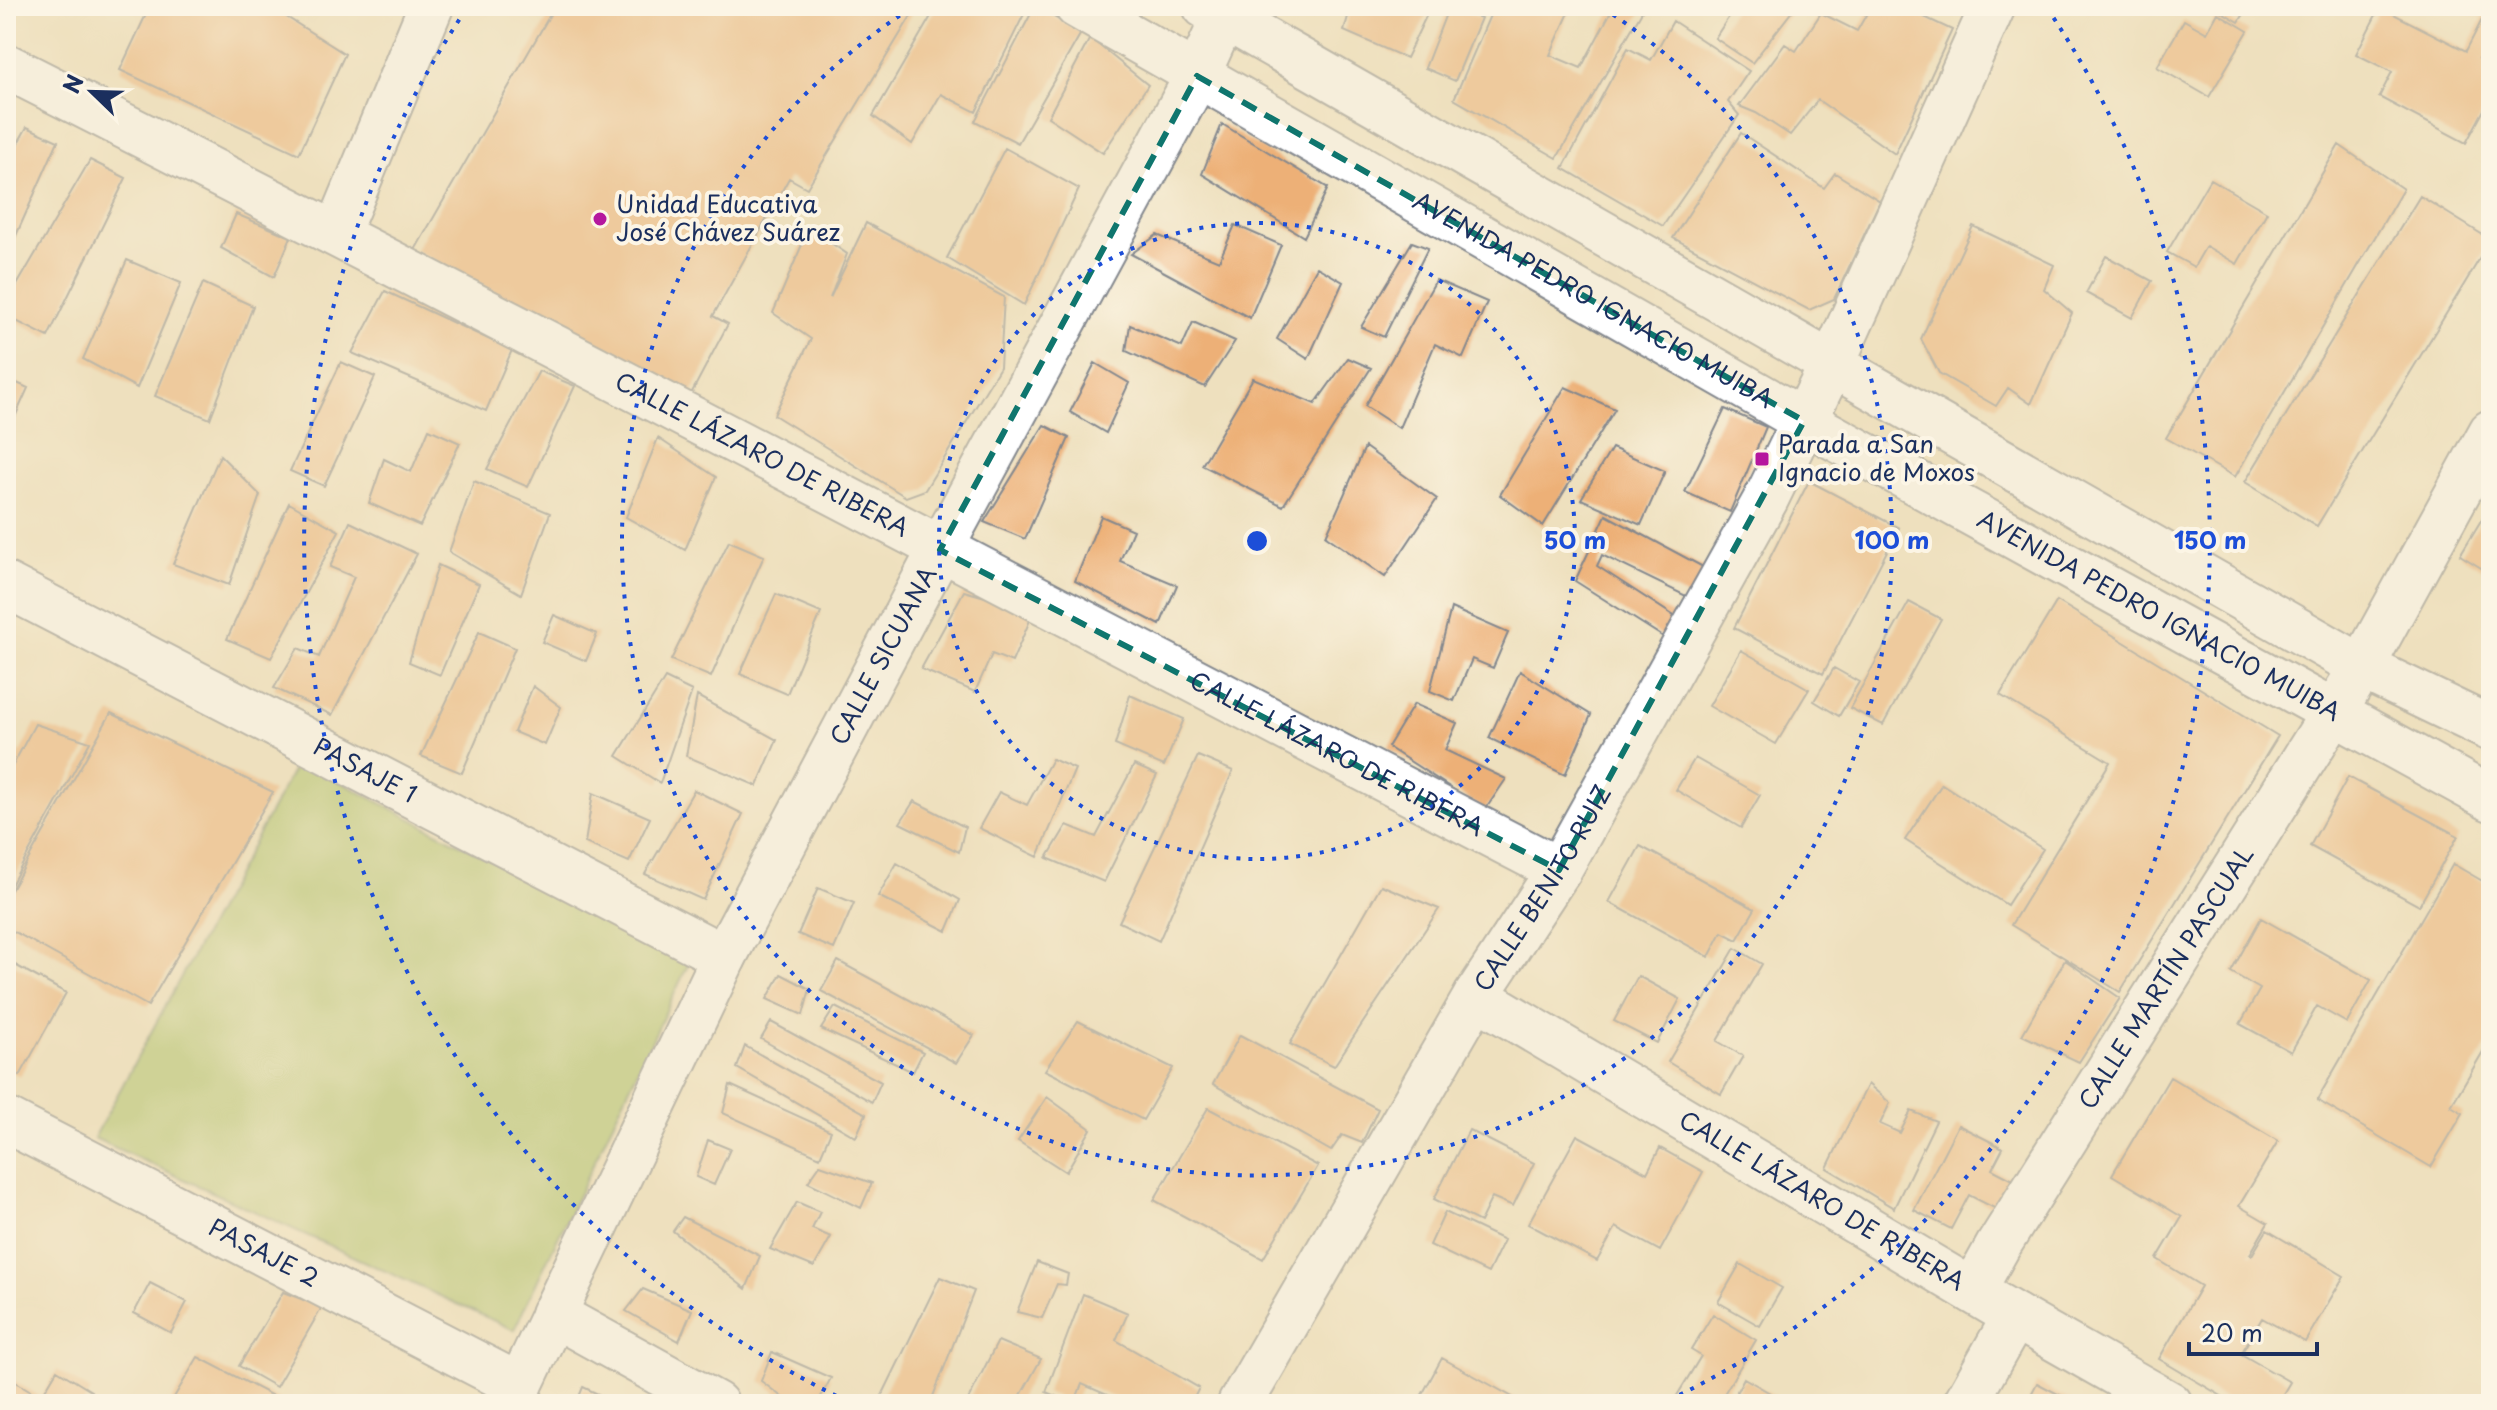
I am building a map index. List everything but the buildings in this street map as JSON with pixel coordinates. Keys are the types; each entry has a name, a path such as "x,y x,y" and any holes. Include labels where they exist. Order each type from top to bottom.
{"street":[{"path":"337,233 431,6"},
{"name":"AVENIDA PEDRO IGNACIO MUIBA","path":"1077,6 1804,421 2491,799"},
{"name":"CALLE BENITO RUIZ","path":"1240,1404 1476,996 1559,870 1766,499 1832,364 1993,6"},
{"path":"1219,10 2362,667 2491,729"},
{"name":"CALLE SICUANA","path":"516,1395 724,957 1197,76 1219,10"},
{"name":"CALLE LÁZARO DE RIBERA","path":"6,66 337,233 1559,870"},
{"name":"CALLE MARTÍN PASCUAL","path":"1973,1291 2362,667 2491,432"},
{"name":"PASAJE 1","path":"6,585 724,957"},
{"name":"CALLE LÁZARO DE RIBERA","path":"1476,996 2015,1316 2170,1404"},
{"name":"PASAJE 2","path":"6,1120 516,1395"},
{"path":"553,1314 716,1404"},
{"path":"1965,1404 2015,1316"}],"highlighted area":[{"path":"1197,76 1804,421 1559,870 940,550"}],"green space":[{"path":"298,760 689,963 514,1330 94,1138"}],"place":[{"name":"Unidad Educativa José Chávez Suárez","path":"600,219"},
{"name":"Parada a San Ignacio de Moxos","path":"1762,459"}]}
